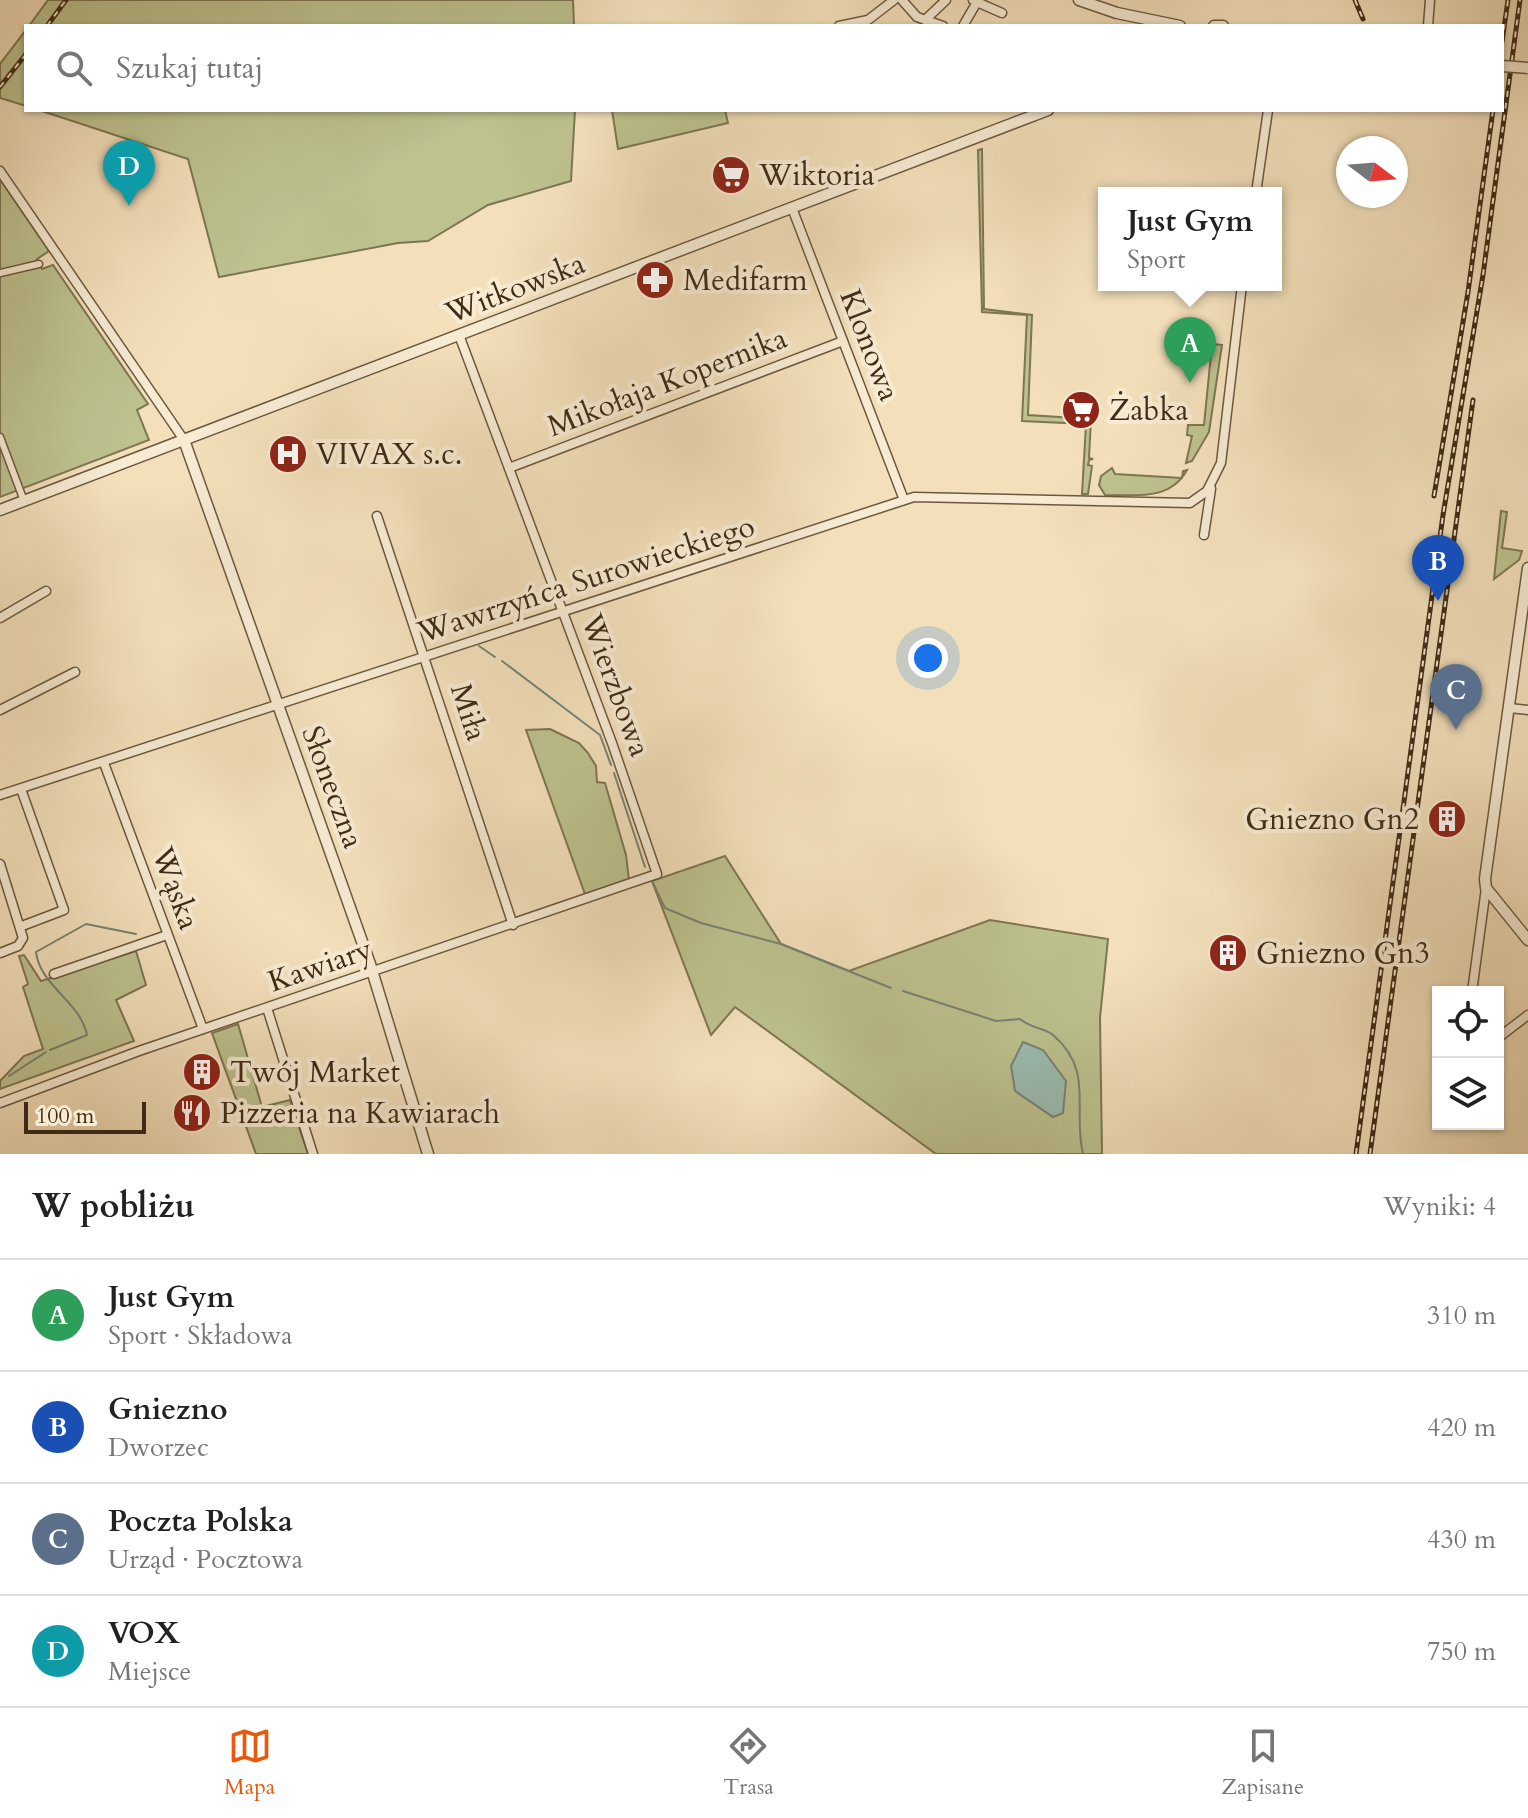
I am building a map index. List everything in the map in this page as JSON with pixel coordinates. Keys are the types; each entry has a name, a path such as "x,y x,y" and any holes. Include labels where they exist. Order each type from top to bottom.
{"street":[{"path":"849,24 868,20 894,0"},
{"path":"902,0 917,17 937,24"},
{"path":"925,20 946,0"},
{"path":"1079,0 1117,13 1170,24"},
{"path":"1428,24 1430,0"},
{"path":"964,24 975,1 1002,13"},
{"path":"1504,66 1528,68"},
{"name":"Witkowska","path":"0,510 1043,112"},
{"path":"1257,187 1268,112"},
{"path":"0,171 184,440"},
{"name":"Klonowa","path":"792,208 904,500"},
{"path":"0,273 39,264"},
{"path":"1204,535 1212,483 1221,463 1241,291"},
{"name":"Wierzbowa","path":"459,335 564,612 657,874"},
{"name":"Mikołaja Kopernika","path":"509,468 843,341"},
{"path":"0,437 24,501"},
{"name":"Słoneczna","path":"184,440 373,973 428,1154"},
{"path":"1206,522 1195,501 1212,483"},
{"name":"Wawrzyńca Surowieckiego","path":"0,795 904,500 930,494 1195,501"},
{"name":"Miła","path":"377,516 513,925"},
{"path":"1473,986 1528,568"},
{"path":"0,618 46,591"},
{"path":"0,710 75,672"},
{"path":"1509,708 1528,710"},
{"name":"Wąska","path":"104,763 203,1029"},
{"path":"21,789 64,910 22,926"},
{"path":"0,864 22,926 23,938 18,946 0,953"},
{"name":"Kawiary","path":"0,1103 203,1029 657,874"},
{"path":"1486,888 1528,940"},
{"path":"54,974 167,935"},
{"path":"267,1008 313,1154"},
{"path":"1504,1033 1528,1015"}],"green space":[{"path":"48,0 573,0 574,24 30,24"},
{"path":"24,33 24,105 0,98 0,64"},
{"path":"45,112 575,112 571,181 488,205 428,241 398,243 219,277 188,159"},
{"path":"612,112 725,112 728,123 618,149"},
{"path":"982,149 984,309 1032,315 1028,415 1091,419 1089,458 1093,459 1089,460 1088,465 1092,466 1088,494 1082,494 1086,424 1022,421 1027,315 982,312 978,150"},
{"path":"0,179 49,251 37,259 42,269 53,265 148,404 137,410 149,440 0,497"},
{"path":"1212,344 1222,345 1209,432 1192,461 1186,463 1192,436 1187,435 1188,425 1204,425"},
{"path":"1112,468 1115,474 1181,478 1162,492 1105,495 1099,485 1101,476"},
{"path":"1501,511 1507,512 1502,548 1522,551 1519,560 1494,579"},
{"path":"550,729 579,743 596,766 597,782 605,783 626,855 629,880 585,894 526,730"},
{"path":"725,856 781,944 849,971 990,920 1108,939 1100,1018 1102,1154 936,1154 735,1007 711,1035 652,881"},
{"path":"136,951 146,985 116,1000 134,1041 0,1089 0,1081 24,1056 43,1049 23,987 28,984 19,956 24,955 41,981"},
{"path":"238,1024 262,1107 290,1100 308,1154 256,1154 212,1033"}],"water":[{"path":"1023,1042 1043,1050 1066,1081 1063,1113 1053,1117 1015,1091 1011,1066"}],"waterway":[{"path":"479,646 495,657"},
{"path":"502,661 600,735 611,765"},
{"path":"614,773 645,867"},
{"path":"652,881 665,908 701,923 781,944 891,988"},
{"path":"50,1050 87,1035 77,1012 45,975 36,952 86,924 136,934"},
{"path":"903,991 996,1021 1020,1019 1053,1035 1074,1062 1078,1077 1083,1154"},
{"path":"9,1076 46,1052"}],"railway":[{"path":"48,24 66,0"},
{"path":"1355,0 1363,19"},
{"path":"1504,28 1508,0"},
{"path":"1356,1154 1443,515 1483,275 1520,0"},
{"path":"0,87 24,57"},
{"path":"1434,496 1468,292 1493,112"},
{"path":"1370,1154 1473,400"}],"place":[{"name":"Wiktoria","path":"731,175"},
{"name":"VOX","path":"129,206"},
{"name":"Medifarm","path":"655,280"},
{"name":"Just Gym","path":"1190,383"},
{"name":"Żabka","path":"1081,410"},
{"name":"VIVAX s.c.","path":"288,454"},
{"name":"Gniezno","path":"1438,601"},
{"name":"Poczta Polska","path":"1456,730"},
{"name":"Gniezno Gn2","path":"1447,819"},
{"name":"Gniezno Gn3","path":"1228,953"},
{"name":"Twój Market","path":"202,1072"},
{"name":"Pizzeria na Kawiarach","path":"192,1113"}]}
